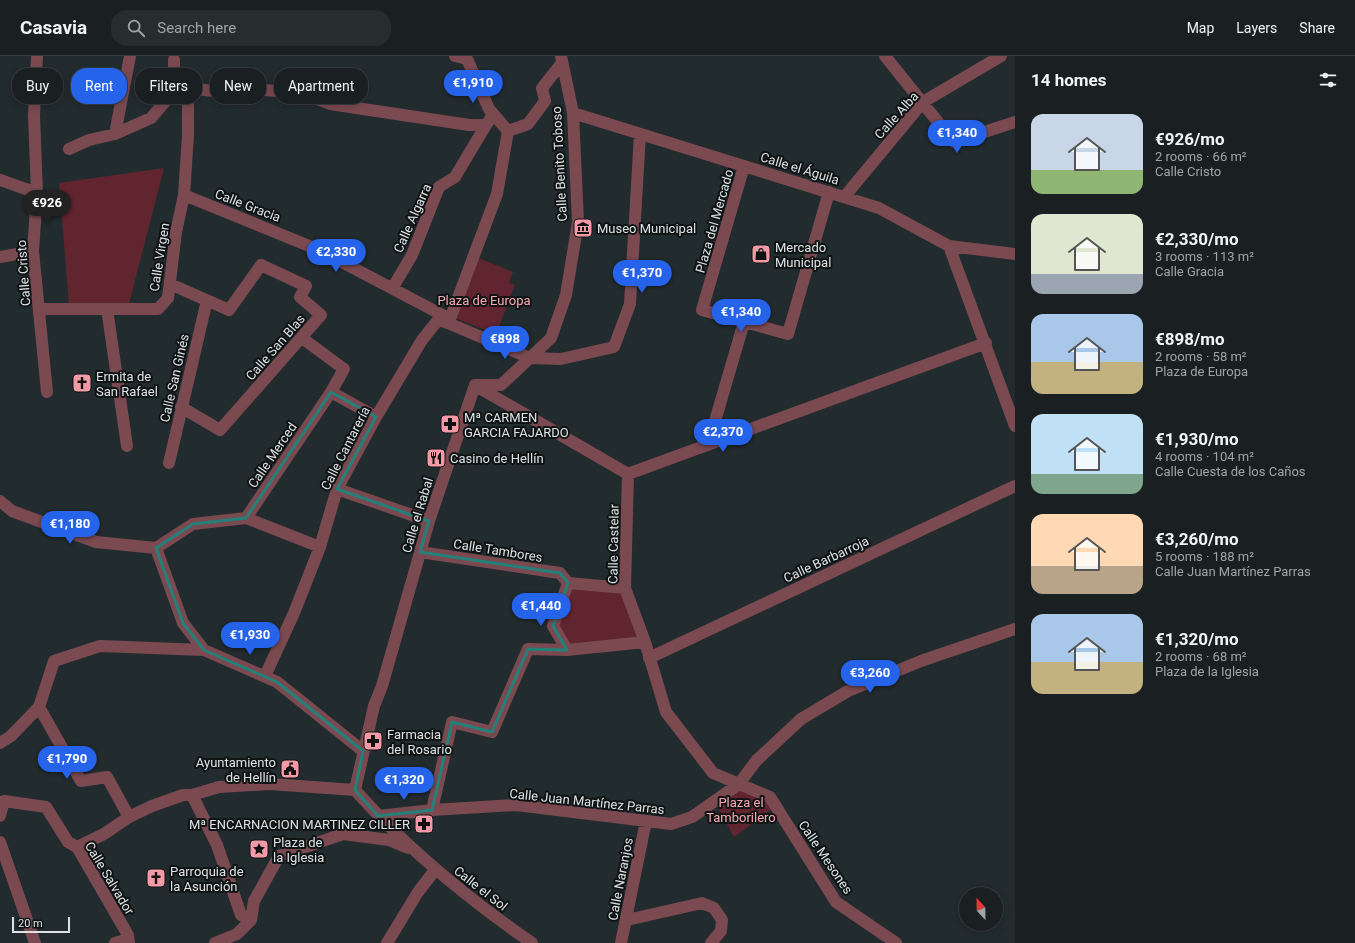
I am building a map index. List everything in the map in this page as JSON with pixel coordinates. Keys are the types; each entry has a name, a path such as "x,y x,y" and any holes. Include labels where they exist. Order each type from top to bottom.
{"street":[{"name":"Calle Cristo","path":"37,56 34,115 37,193 33,251 40,308 47,392"},
{"path":"115,134 130,56"},
{"path":"455,56 467,59 489,109 490,120"},
{"path":"885,56 954,142 1015,122"},
{"name":"Calle Alba","path":"845,196 923,102 1001,56"},
{"path":"174,60 174,68"},
{"path":"508,131 528,124 545,102 542,88 561,60"},
{"name":"Calle Benito Toboso","path":"530,358 551,338 566,295 578,222 573,113 561,60"},
{"path":"202,90 222,92 264,90 300,93 330,104 468,125 490,120 508,131"},
{"path":"69,149 89,140 115,134 151,118 163,104"},
{"name":"Calle Virgen","path":"40,308 158,309 168,298 176,232 184,195 188,135 188,104"},
{"name":"Calle el Águila","path":"573,113 845,196 879,208 949,246 1015,254"},
{"name":"Calle Algarra","path":"393,287 412,255 439,187 456,177 490,120"},
{"path":"449,321 497,194 508,131"},
{"path":"475,385 501,385 530,358 561,359 614,347 630,304 640,134"},
{"name":"Plaza del Mercado","path":"744,166 702,310 788,334 829,192"},
{"path":"0,180 37,193"},
{"name":"Calle Gracia","path":"184,195 300,241 377,282 393,287 449,321 530,358"},
{"path":"949,246 986,343 1015,426"},
{"path":"0,257 33,251"},
{"name":"Calle San Blas","path":"170,284 229,310 261,265 306,286 300,297 321,315 220,430 181,407"},
{"name":"Calle San Ginés","path":"168,463 207,300"},
{"path":"107,309 127,446"},
{"name":"Calle Cantarería","path":"265,676 294,613 320,547 337,489 376,417 422,340 438,320 449,321"},
{"path":"708,446 744,322"},
{"name":"Calle Merced","path":"246,518 331,392 344,369 302,338"},
{"path":"475,385 628,474 986,343"},
{"name":"Calle el Rabal","path":"355,790 374,706 382,686 429,521 475,385"},
{"path":"331,392 376,417"},
{"name":"Calle Castelar","path":"628,474 625,588 649,658"},
{"name":"Calle Barbarroja","path":"649,658 1015,486"},
{"path":"337,489 429,521"},
{"path":"0,501 12,511 96,542 156,548 193,524 246,518 320,547"},
{"path":"156,548 183,623 204,650"},
{"name":"Calle Tambores","path":"420,552 560,573 568,583"},
{"path":"566,650 553,626 568,583 625,588"},
{"name":"Calle Juan Martínez Parras","path":"432,810 516,805 671,824 692,818 739,784 756,761 801,719 848,691 921,660 1015,629"},
{"path":"378,816 432,810 452,722 492,732 528,649 566,650 644,642"},
{"path":"0,743 11,736 39,707 54,661 100,646 204,650 277,682 363,751"},
{"name":"Calle Mesones","path":"649,658 666,712 713,774 770,797 836,902 896,943"},
{"path":"39,707 81,781 107,777 129,817"},
{"path":"77,847 104,834 129,817 152,806 183,795 192,795 218,787 270,784 355,790"},
{"name":"Calle el Sol","path":"355,790 378,816 435,870 490,914 532,943"},
{"path":"192,795 217,845 241,915 251,920"},
{"path":"0,816 2,797"},
{"name":"Calle Salvador","path":"2,797 46,806 68,842 77,847 128,935 128,941"},
{"name":"Calle Naranjos","path":"621,943 627,920 646,821"},
{"path":"215,943 237,934 251,920 254,901 279,856 343,834 390,840 417,852"},
{"path":"0,842 35,943"},
{"path":"387,943 418,892 435,870"},
{"path":"627,920 702,903 714,908 722,920 721,931 711,943"},
{"path":"115,943 128,941"}],"highlighted area":[{"path":"331,392 376,417 337,489 429,521 420,552 560,573 568,583 553,626 567,650 528,649 492,732 452,722 432,810 378,816 355,790 363,751 277,682 204,650 183,623 156,548 193,524 246,518"}],"green space":[{"path":"164,168 129,304 69,304 59,183"},
{"name":"Plaza de Europa","path":"476,257 513,272 509,283 515,285 496,334 452,317"},
{"path":"568,583 625,588 645,642 567,650 553,626"},
{"name":"Plaza el Tamborilero","path":"737,788 765,800 772,809 734,837 716,804"}],"place":[{"name":"Museo Municipal","path":"583,228"},
{"name":"Mercado Municipal","path":"761,254"},
{"name":"Ermita de San Rafael","path":"82,383"},
{"name":"Mª CARMEN GARCIA FAJARDO","path":"450,424"},
{"name":"Casino de Hellín","path":"436,458"},
{"name":"Farmacia del Rosario","path":"373,741"},
{"name":"Ayuntamiento de Hellín","path":"290,769"},
{"name":"Mª ENCARNACION MARTINEZ CILLER","path":"424,824"},
{"name":"Plaza de la Iglesia","path":"259,849"},
{"name":"Parroquia de la Asunción","path":"156,878"}]}
